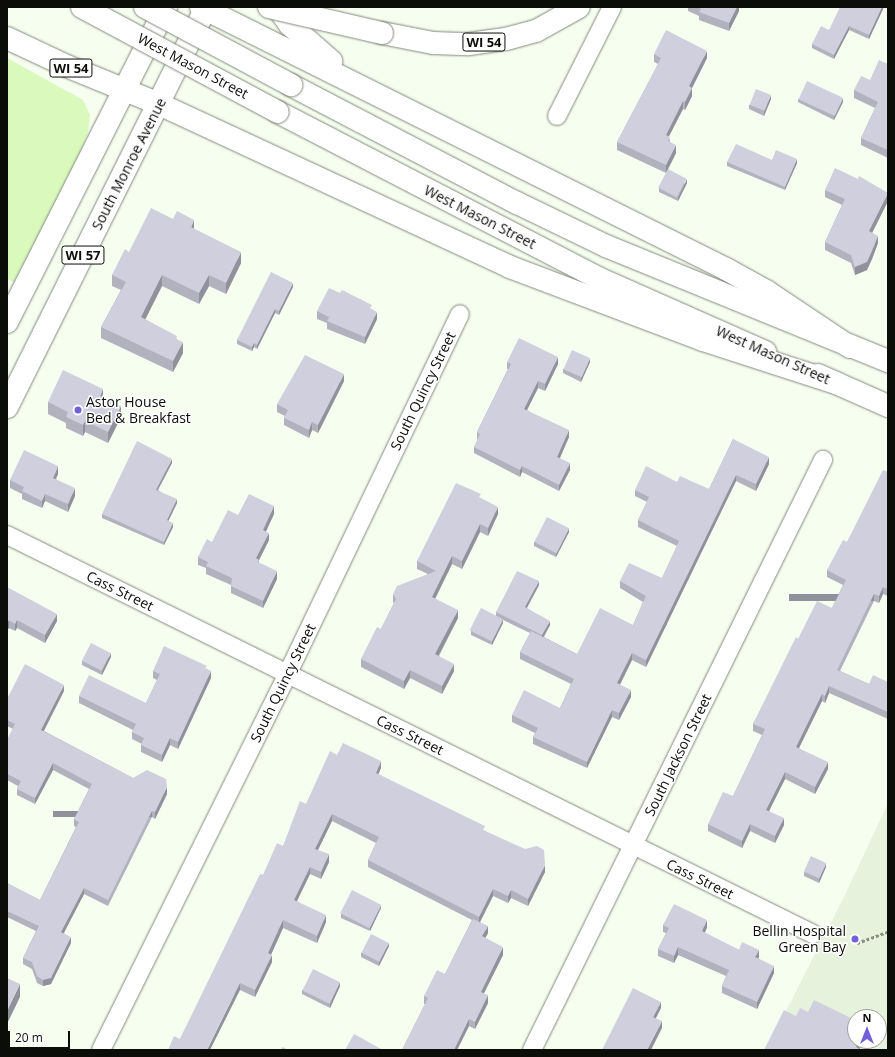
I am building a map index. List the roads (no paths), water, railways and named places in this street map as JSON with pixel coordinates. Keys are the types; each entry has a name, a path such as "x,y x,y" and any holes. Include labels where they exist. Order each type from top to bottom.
{"main road":[{"name":"West Mason Street","path":"82,7 278,112 598,278 888,406"},
{"name":"West Mason Street","path":"145,7 517,203 606,246 850,347 888,361"},
{"name":"WI 57","path":"7,322 166,7"},
{"name":"WI 54","path":"269,7 433,43 469,44 506,39 536,31 579,7"},
{"path":"277,7 290,25 324,56 410,109"},
{"path":"204,8 410,109 591,203 726,269 766,291 850,347"},
{"name":"South Monroe Avenue","path":"7,407 160,104 204,8"},
{"name":"WI 54","path":"7,38 69,68 124,90"},
{"path":"124,90 160,104 517,270 703,340 836,384"}],"street":[{"path":"557,116 612,7"},
{"name":"South Quincy Street","path":"101,1050 287,674 460,314"},
{"name":"South Jackson Street","path":"532,1050 823,460"},
{"name":"Cass Street","path":"7,535 813,934"}],"place":[{"name":"Astor House Bed & Breakfast","path":"78,410"},
{"name":"Bellin Hospital Green Bay","path":"855,939"}]}
